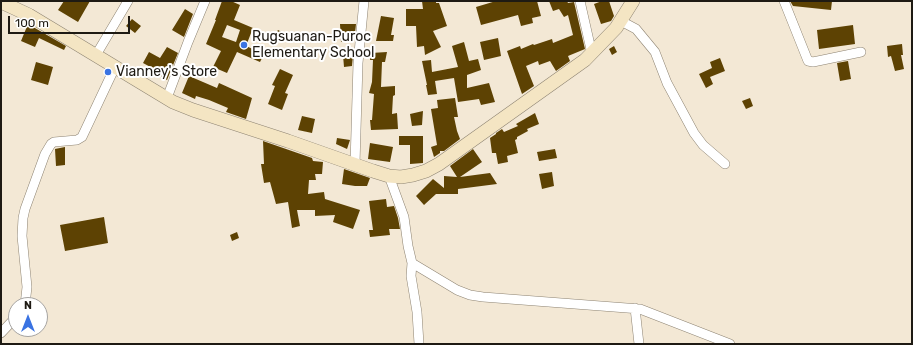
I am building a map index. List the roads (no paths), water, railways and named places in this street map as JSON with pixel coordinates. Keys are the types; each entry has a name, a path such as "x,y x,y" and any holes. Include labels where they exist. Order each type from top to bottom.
{"street":[{"path":"96,55 128,1"},
{"path":"166,98 205,1"},
{"path":"355,164 358,63 364,1"},
{"path":"580,1 592,54"},
{"path":"1,2 28,15 166,98 199,112 389,176 413,175 426,171 439,164 515,110 592,54 616,28 633,1"},
{"path":"784,1 808,61 812,62 861,52"},
{"path":"621,21 636,30 655,52 671,89 694,133 704,145 725,164"},
{"path":"26,297 27,287 22,236 24,209 42,161 48,148 54,142 58,140 77,140 82,137 116,68"},
{"path":"389,176 404,217 412,263 411,276 418,312 419,344"},
{"path":"412,263 452,287 470,295 554,303 635,308 652,313 730,344"},
{"path":"635,308 639,344"},
{"path":"1,333 8,326"}],"place":[{"name":"Rugsuanan-Puroc Elementary School","path":"244,45"},
{"name":"Vianney's Store","path":"108,72"}]}
